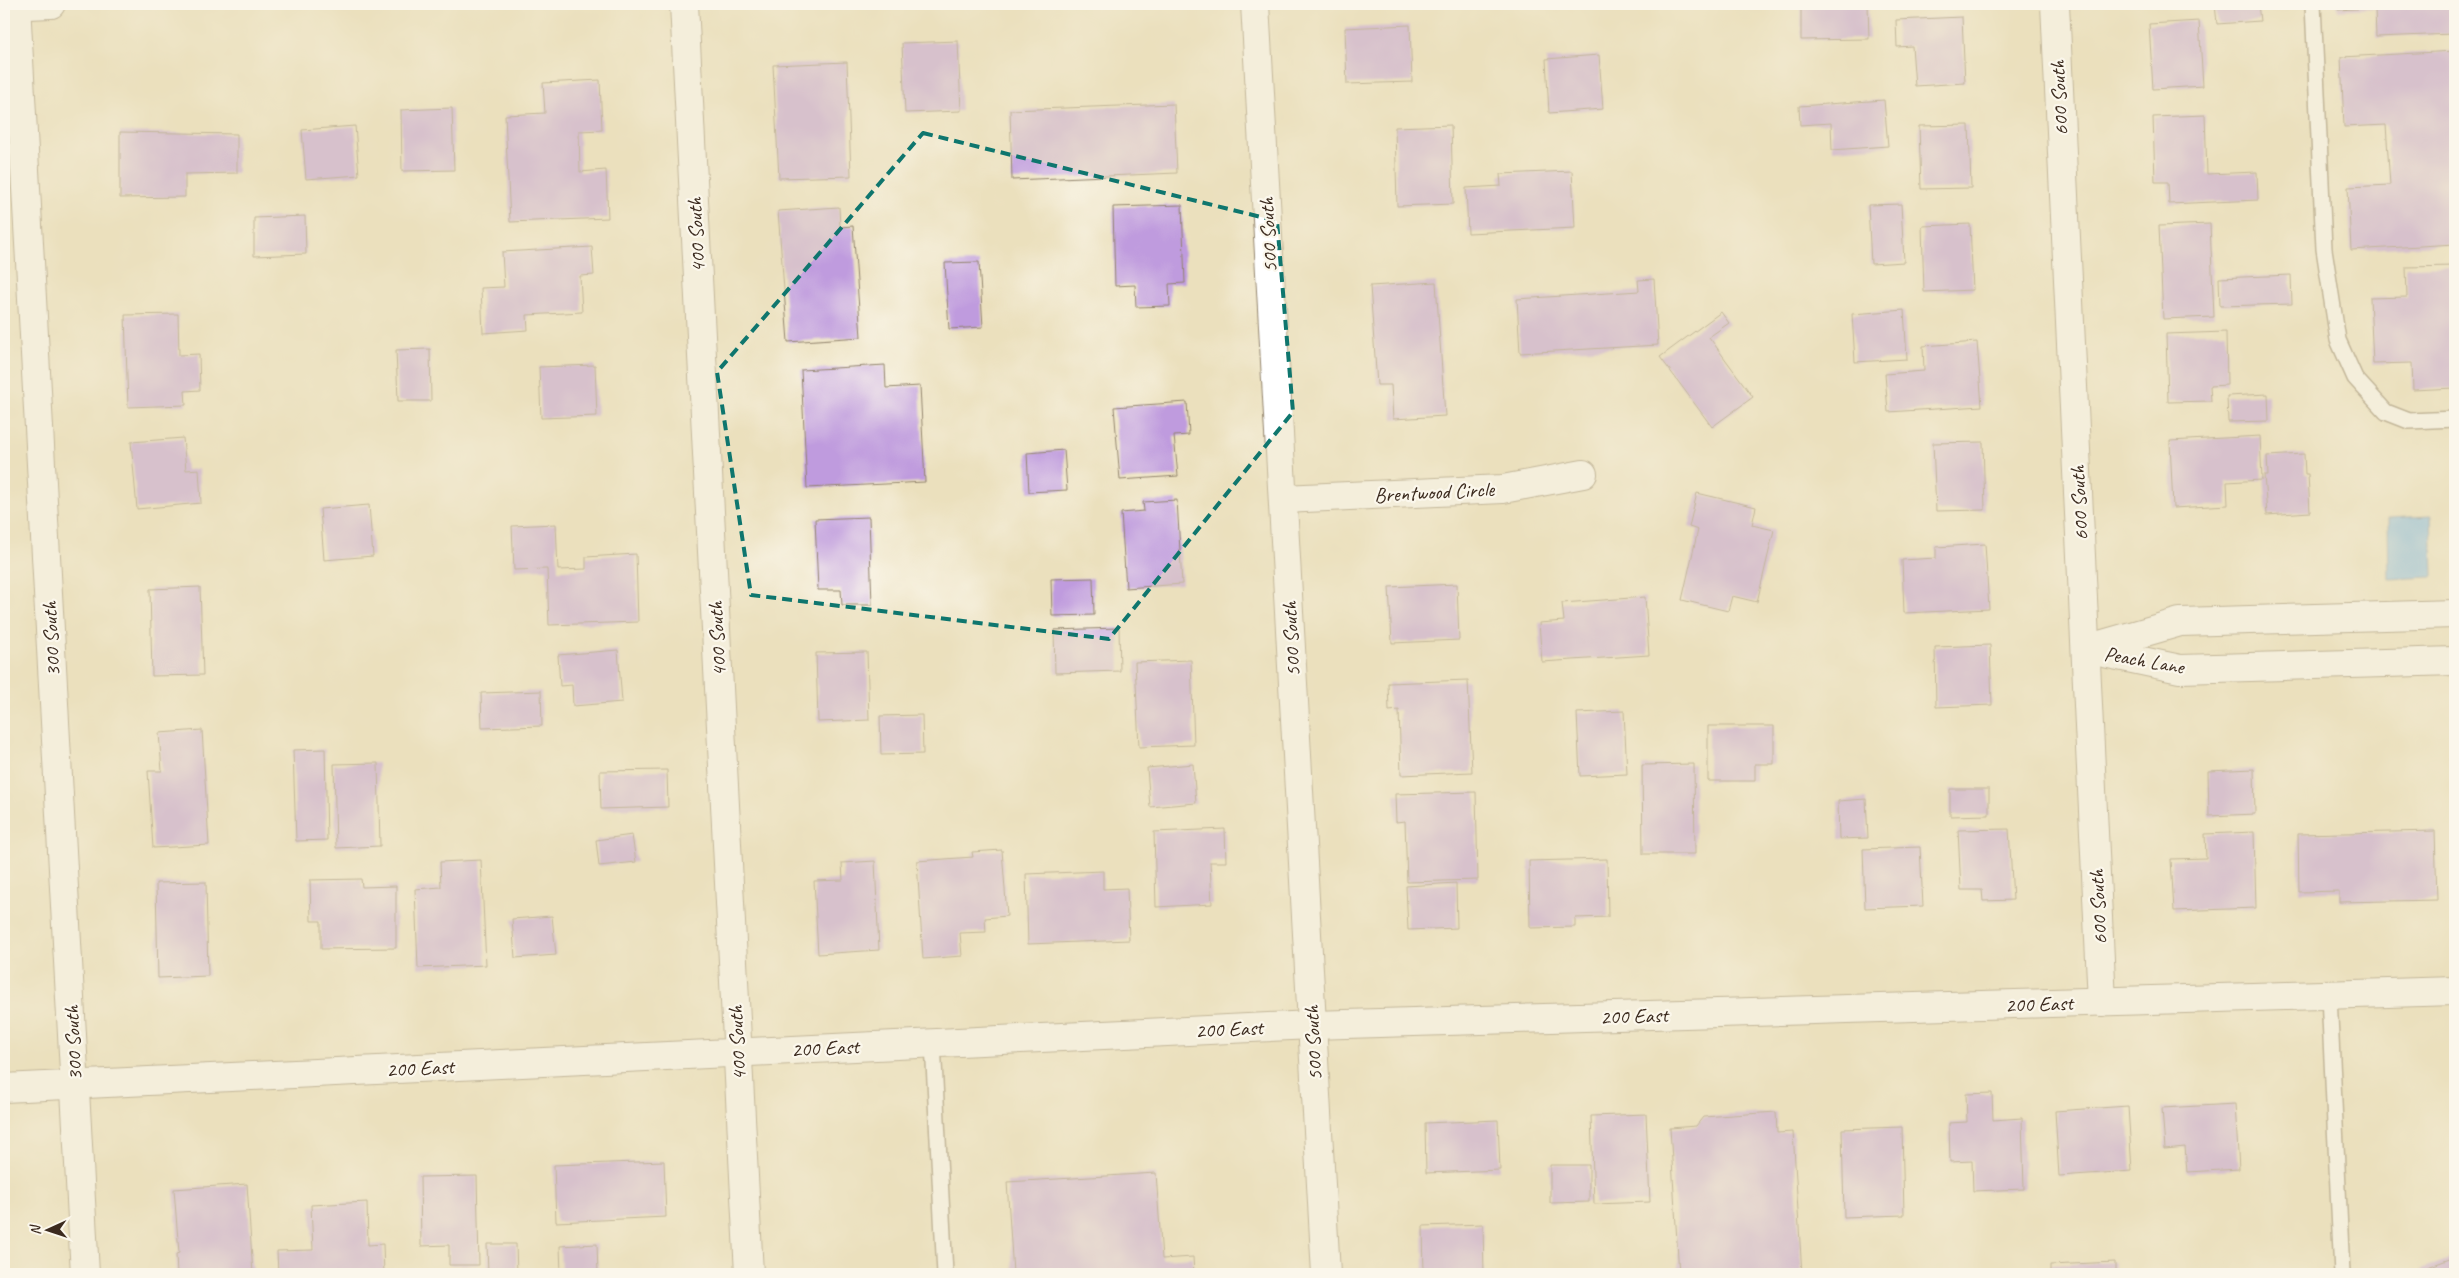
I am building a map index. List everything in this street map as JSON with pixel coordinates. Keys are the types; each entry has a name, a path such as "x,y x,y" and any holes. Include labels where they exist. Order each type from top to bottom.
{"street":[{"path":"12,5 51,4"},
{"name":"400 South","path":"684,4 749,1274"},
{"name":"500 South","path":"1255,4 1326,1274"},
{"name":"600 South","path":"2055,4 2102,1002"},
{"name":"300 South","path":"12,5 85,1274"},
{"name":"Brentwood Circle","path":"1283,499 1503,489 1583,474"},
{"name":"Peach Lane","path":"2086,649 2180,622 2455,614"},
{"name":"Peach Lane","path":"2086,649 2180,669 2455,661"},
{"name":"200 East","path":"4,1088 1312,1024 2455,991"}],"lane":[{"path":"2313,4 2324,249 2338,340 2355,378 2386,412 2409,421 2455,419"},
{"path":"2329,995 2342,1274"},
{"path":"933,1043 945,1274"}],"highlighted area":[{"path":"923,133 1277,221 1293,412 1109,639 751,595 717,372"}],"water":[{"path":"2431,516 2433,577 2389,579 2388,518"}],"building":[{"path":"1801,4 1868,4 1869,39 1801,40"},
{"path":"2215,4 2258,4 2260,21 2217,24"},
{"path":"2337,4 2452,4 2453,34 2376,37 2375,8 2338,10"},
{"path":"1962,17 1965,83 1915,86 1912,46 1897,47 1896,20"},
{"path":"2199,21 2203,86 2153,89 2149,24"},
{"path":"1410,25 1412,82 1347,84 1345,28"},
{"path":"958,41 961,111 905,113 902,43"},
{"path":"2455,51 2455,244 2351,250 2348,187 2390,185 2386,125 2344,127 2341,57"},
{"path":"1599,55 1603,109 1549,113 1546,59"},
{"path":"847,62 851,176 779,178 773,65"},
{"path":"600,80 602,130 579,131 580,172 606,170 608,218 510,222 505,115 545,113 543,83"},
{"path":"1884,100 1888,146 1832,150 1831,123 1800,125 1799,106"},
{"path":"1174,104 1177,173 1012,180 1010,110"},
{"path":"452,108 454,170 402,171 401,110"},
{"path":"2205,115 2207,174 2257,172 2258,200 2169,204 2168,182 2155,182 2153,117"},
{"path":"1451,125 1453,204 1397,206 1395,127"},
{"path":"1969,125 1971,188 1921,189 1919,126"},
{"path":"355,126 359,175 306,179 302,130"},
{"path":"120,132 237,134 237,173 185,174 185,197 120,198"},
{"path":"1572,171 1575,228 1468,233 1466,188 1501,186 1500,174"},
{"path":"1901,204 1904,262 1871,264 1868,205"},
{"path":"1182,205 1185,283 1169,284 1170,306 1136,307 1135,285 1115,286 1113,207"},
{"path":"839,207 840,227 853,226 861,337 788,342 778,211"},
{"path":"305,216 306,254 254,256 254,218"},
{"path":"1970,224 1973,290 1924,292 1922,226"},
{"path":"2210,224 2214,317 2163,319 2159,226"},
{"path":"592,247 594,275 580,276 582,312 527,315 528,330 483,333 481,288 504,287 502,252"},
{"path":"979,262 983,327 949,329 945,263"},
{"path":"2455,266 2455,388 2413,390 2412,363 2373,364 2370,298 2407,297 2406,267"},
{"path":"2291,275 2292,304 2220,306 2219,278"},
{"path":"1654,279 1658,345 1520,353 1517,299 1639,291 1638,280"},
{"path":"1436,282 1445,416 1393,419 1391,385 1377,385 1370,286"},
{"path":"1904,310 1907,359 1855,362 1852,314"},
{"path":"1721,312 1729,323 1709,337 1753,397 1712,427 1660,357"},
{"path":"178,314 179,355 199,354 200,390 185,391 186,405 128,407 125,315"},
{"path":"2226,332 2227,385 2210,386 2211,401 2168,402 2166,334"},
{"path":"1977,342 1982,406 1888,412 1885,374 1924,371 1923,346"},
{"path":"430,349 431,401 398,401 396,350"},
{"path":"595,365 597,416 541,418 539,367"},
{"path":"885,365 886,388 920,386 925,482 807,488 801,370"},
{"path":"2268,394 2269,421 2228,422 2227,396"},
{"path":"1187,402 1189,435 1174,436 1178,476 1120,480 1114,407"},
{"path":"2260,436 2262,480 2227,482 2228,505 2173,508 2170,441"},
{"path":"183,438 186,470 199,469 201,503 137,509 131,442"},
{"path":"1983,442 1985,510 1936,511 1933,443"},
{"path":"1064,450 1067,490 1029,492 1027,453"},
{"path":"2304,454 2305,474 2308,474 2310,512 2267,515 2264,475 2268,475 2267,456"},
{"path":"1697,493 1756,507 1752,525 1774,530 1757,602 1732,596 1728,611 1682,600 1698,530 1689,527"},
{"path":"1177,500 1182,584 1126,588 1121,513 1144,511 1143,502"},
{"path":"369,505 373,556 324,560 320,509"},
{"path":"869,517 872,605 842,605 841,590 818,590 815,519"},
{"path":"556,524 558,570 586,569 586,557 636,554 638,622 549,625 547,569 514,570 512,526"},
{"path":"1985,544 1989,609 1904,613 1902,560 1936,558 1936,547"},
{"path":"1093,578 1094,615 1052,616 1051,579"},
{"path":"1457,584 1459,640 1392,643 1389,587"},
{"path":"200,587 203,675 152,676 150,589"},
{"path":"1645,597 1649,655 1542,662 1539,623 1564,621 1562,603"},
{"path":"1119,628 1120,671 1055,673 1054,630"},
{"path":"1990,645 1992,705 1936,707 1935,647"},
{"path":"618,650 622,702 573,706 572,685 560,686 558,655"},
{"path":"867,652 869,720 818,722 816,653"},
{"path":"1191,660 1194,745 1139,747 1135,662"},
{"path":"1468,680 1472,772 1401,775 1399,710 1389,711 1388,683"},
{"path":"541,691 542,726 482,728 481,693"},
{"path":"1624,711 1627,774 1580,776 1577,713"},
{"path":"922,715 923,754 881,755 880,716"},
{"path":"1708,726 1774,726 1774,764 1755,764 1755,781 1708,781"},
{"path":"202,730 209,845 153,848 148,771 162,771 159,733"},
{"path":"325,749 327,840 296,841 293,750"},
{"path":"378,763 380,846 336,848 334,764"},
{"path":"1193,764 1196,803 1150,807 1147,768"},
{"path":"1694,764 1695,854 1643,854 1642,765"},
{"path":"2254,769 2255,814 2209,816 2208,771"},
{"path":"667,770 668,807 601,809 600,771"},
{"path":"1950,789 1989,789 1989,815 1950,816"},
{"path":"1476,792 1478,880 1407,882 1405,821 1396,822 1395,794"},
{"path":"1866,799 1868,838 1839,839 1838,801"},
{"path":"1225,829 1226,862 1210,862 1212,904 1156,907 1154,832"},
{"path":"2009,829 2013,900 1983,901 1982,890 1961,890 1958,830"},
{"path":"2435,831 2437,900 2339,902 2339,891 2299,892 2298,834"},
{"path":"2254,832 2256,908 2174,911 2171,859 2206,858 2205,834"},
{"path":"632,835 636,862 599,866 596,840"},
{"path":"1920,847 1923,906 1865,908 1863,849"},
{"path":"1002,850 1007,916 985,918 986,932 960,933 962,956 923,959 917,861 973,857 972,852"},
{"path":"1607,859 1608,917 1575,918 1575,927 1530,928 1529,861"},
{"path":"481,860 486,965 418,968 415,889 441,887 440,862"},
{"path":"875,861 879,950 818,954 814,881 843,880 842,863"},
{"path":"1103,871 1103,889 1127,888 1129,940 1028,944 1026,874"},
{"path":"361,879 362,887 396,886 396,948 321,949 321,921 311,921 310,880"},
{"path":"206,882 208,976 158,978 156,883"},
{"path":"1456,883 1457,928 1408,930 1406,886"},
{"path":"552,916 556,955 515,958 512,919"},
{"path":"1992,1093 1993,1120 2022,1118 2024,1189 1973,1191 1972,1161 1950,1162 1949,1123 1967,1122 1966,1094"},
{"path":"2235,1104 2239,1169 2187,1172 2185,1147 2165,1149 2162,1108"},
{"path":"2128,1106 2132,1171 2059,1176 2055,1111"},
{"path":"1776,1112 1777,1133 1793,1132 1802,1274 1679,1274 1670,1128 1696,1126 1703,1117"},
{"path":"1646,1114 1650,1202 1594,1204 1591,1116"},
{"path":"1498,1120 1500,1170 1426,1173 1425,1123"},
{"path":"1902,1127 1904,1215 1844,1217 1842,1129"},
{"path":"664,1161 666,1217 556,1222 554,1165"},
{"path":"1550,1165 1589,1165 1589,1202 1550,1203"},
{"path":"1156,1173 1162,1259 1193,1257 1194,1274 1038,1274 1038,1271 1013,1273 1007,1182"},
{"path":"477,1176 479,1265 449,1265 449,1245 421,1246 420,1177"},
{"path":"247,1184 253,1274 177,1274 176,1254 179,1253 174,1189"},
{"path":"367,1202 368,1245 383,1244 384,1274 278,1274 277,1251 313,1250 311,1205"},
{"path":"1483,1224 1484,1274 1424,1274 1423,1226"},
{"path":"487,1244 516,1244 517,1274 488,1274"},
{"path":"597,1244 598,1274 561,1274 560,1246"},
{"path":"2455,1257 2455,1274 2422,1274 2420,1270"},
{"path":"2115,1262 2115,1274 2050,1274 2050,1265"}]}
